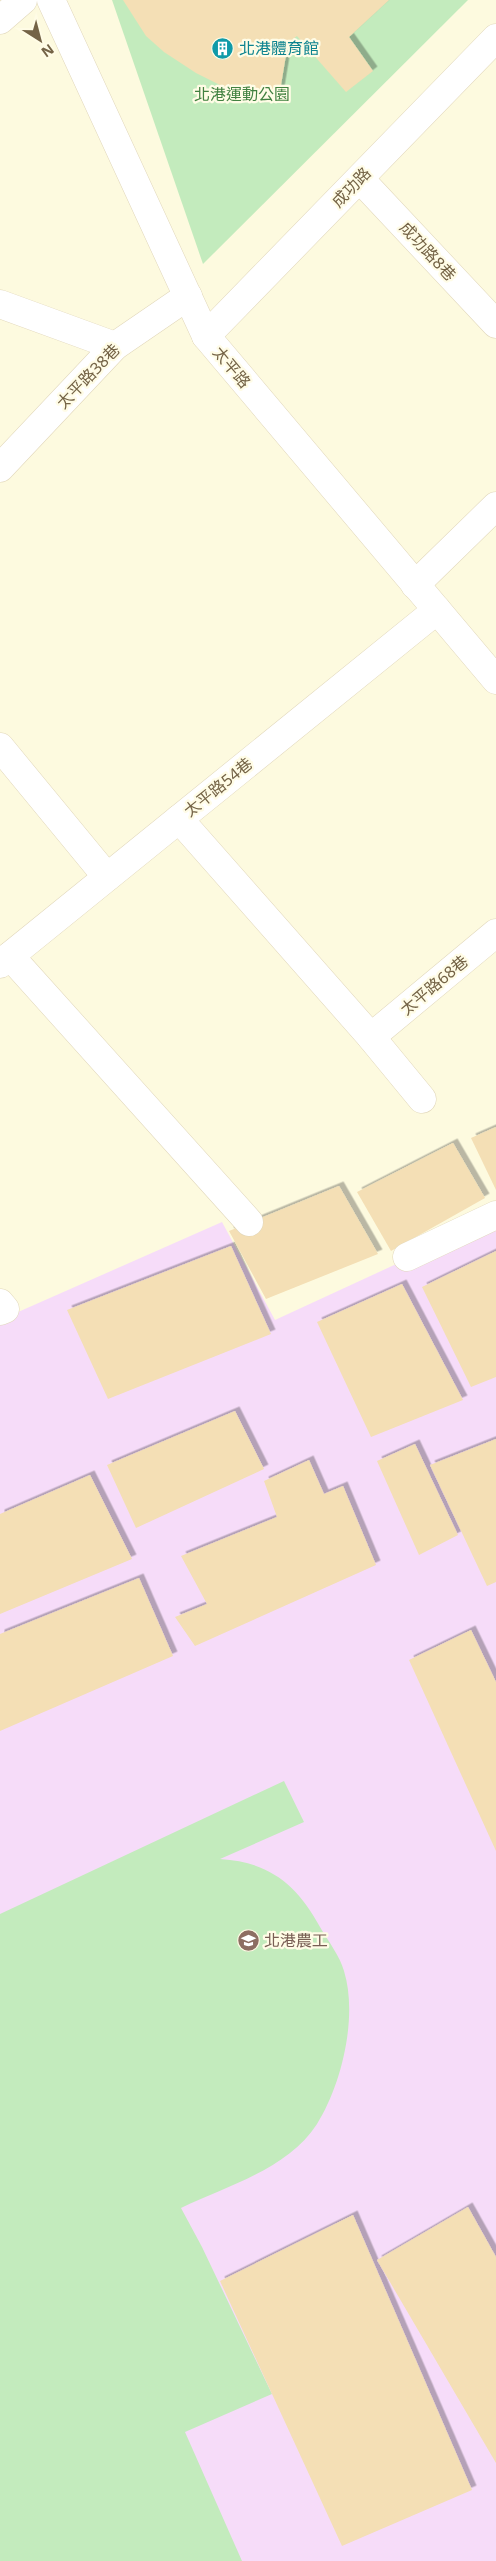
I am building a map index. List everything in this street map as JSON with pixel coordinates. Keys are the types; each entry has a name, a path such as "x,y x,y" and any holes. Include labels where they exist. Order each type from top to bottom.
{"street":[{"path":"0,20 23,0"},
{"name":"太平路","path":"50,0 206,336 496,680"},
{"name":"成功路","path":"206,336 496,38"},
{"name":"成功路8巷","path":"360,178 496,324"},
{"name":"太平路38巷","path":"0,468 115,346 188,296"},
{"path":"0,304 115,346"},
{"path":"415,584 496,506"},
{"name":"太平路54巷","path":"5,960 437,610"},
{"path":"0,747 107,877"},
{"path":"179,819 371,1037 422,1099"},
{"name":"太平路68巷","path":"371,1037 496,932"},
{"path":"5,960 249,1222"},
{"path":"407,1257 496,1215"},
{"path":"0,1302 5,1309 0,1311"}],"shaded area":[{"name":"北港農工","path":"496,1218 496,2561 0,2561 0,1320 222,1222 275,1320"}],"green space":[{"name":"北港運動公園","path":"112,0 468,0 203,264"},
{"path":"284,1781 304,1822 220,1859 253,1865 280,1878 302,1899 337,1954 344,1971 348,1989 349,2008 348,2029 340,2070 326,2108 305,2140 273,2165 255,2175 181,2208 202,2247 272,2394 185,2432 242,2561 0,2561 0,1914"}],"building":[{"name":"北港體育館","path":"123,0 389,0 349,37 373,71 346,92 297,36 288,43 279,97 269,97 234,92 196,73 164,52 146,36"},
{"path":"496,1127 496,1190 471,1138"},
{"path":"453,1143 485,1198 391,1251 357,1192"},
{"path":"339,1186 378,1254 266,1299 229,1231"},
{"path":"231,1246 271,1334 108,1399 67,1310"},
{"path":"496,1251 496,1377 471,1387 422,1287"},
{"path":"402,1284 463,1400 371,1437 317,1322"},
{"path":"235,1411 264,1469 136,1528 107,1465"},
{"path":"496,1439 496,1582 487,1586 430,1465"},
{"path":"415,1444 458,1535 419,1555 377,1461"},
{"path":"309,1460 324,1494 343,1486 376,1565 195,1646 175,1617 207,1604 181,1556 277,1517 264,1481"},
{"path":"90,1475 132,1559 0,1614 0,1514"},
{"path":"139,1578 173,1656 0,1731 0,1634"},
{"path":"471,1630 496,1682 496,1851 409,1660"},
{"path":"468,2207 496,2257 496,2463 377,2260"},
{"path":"353,2215 472,2490 342,2546 220,2281"}],"place":[{"name":"北港體育館","path":"223,48"},
{"name":"北港農工","path":"248,1940"}]}
